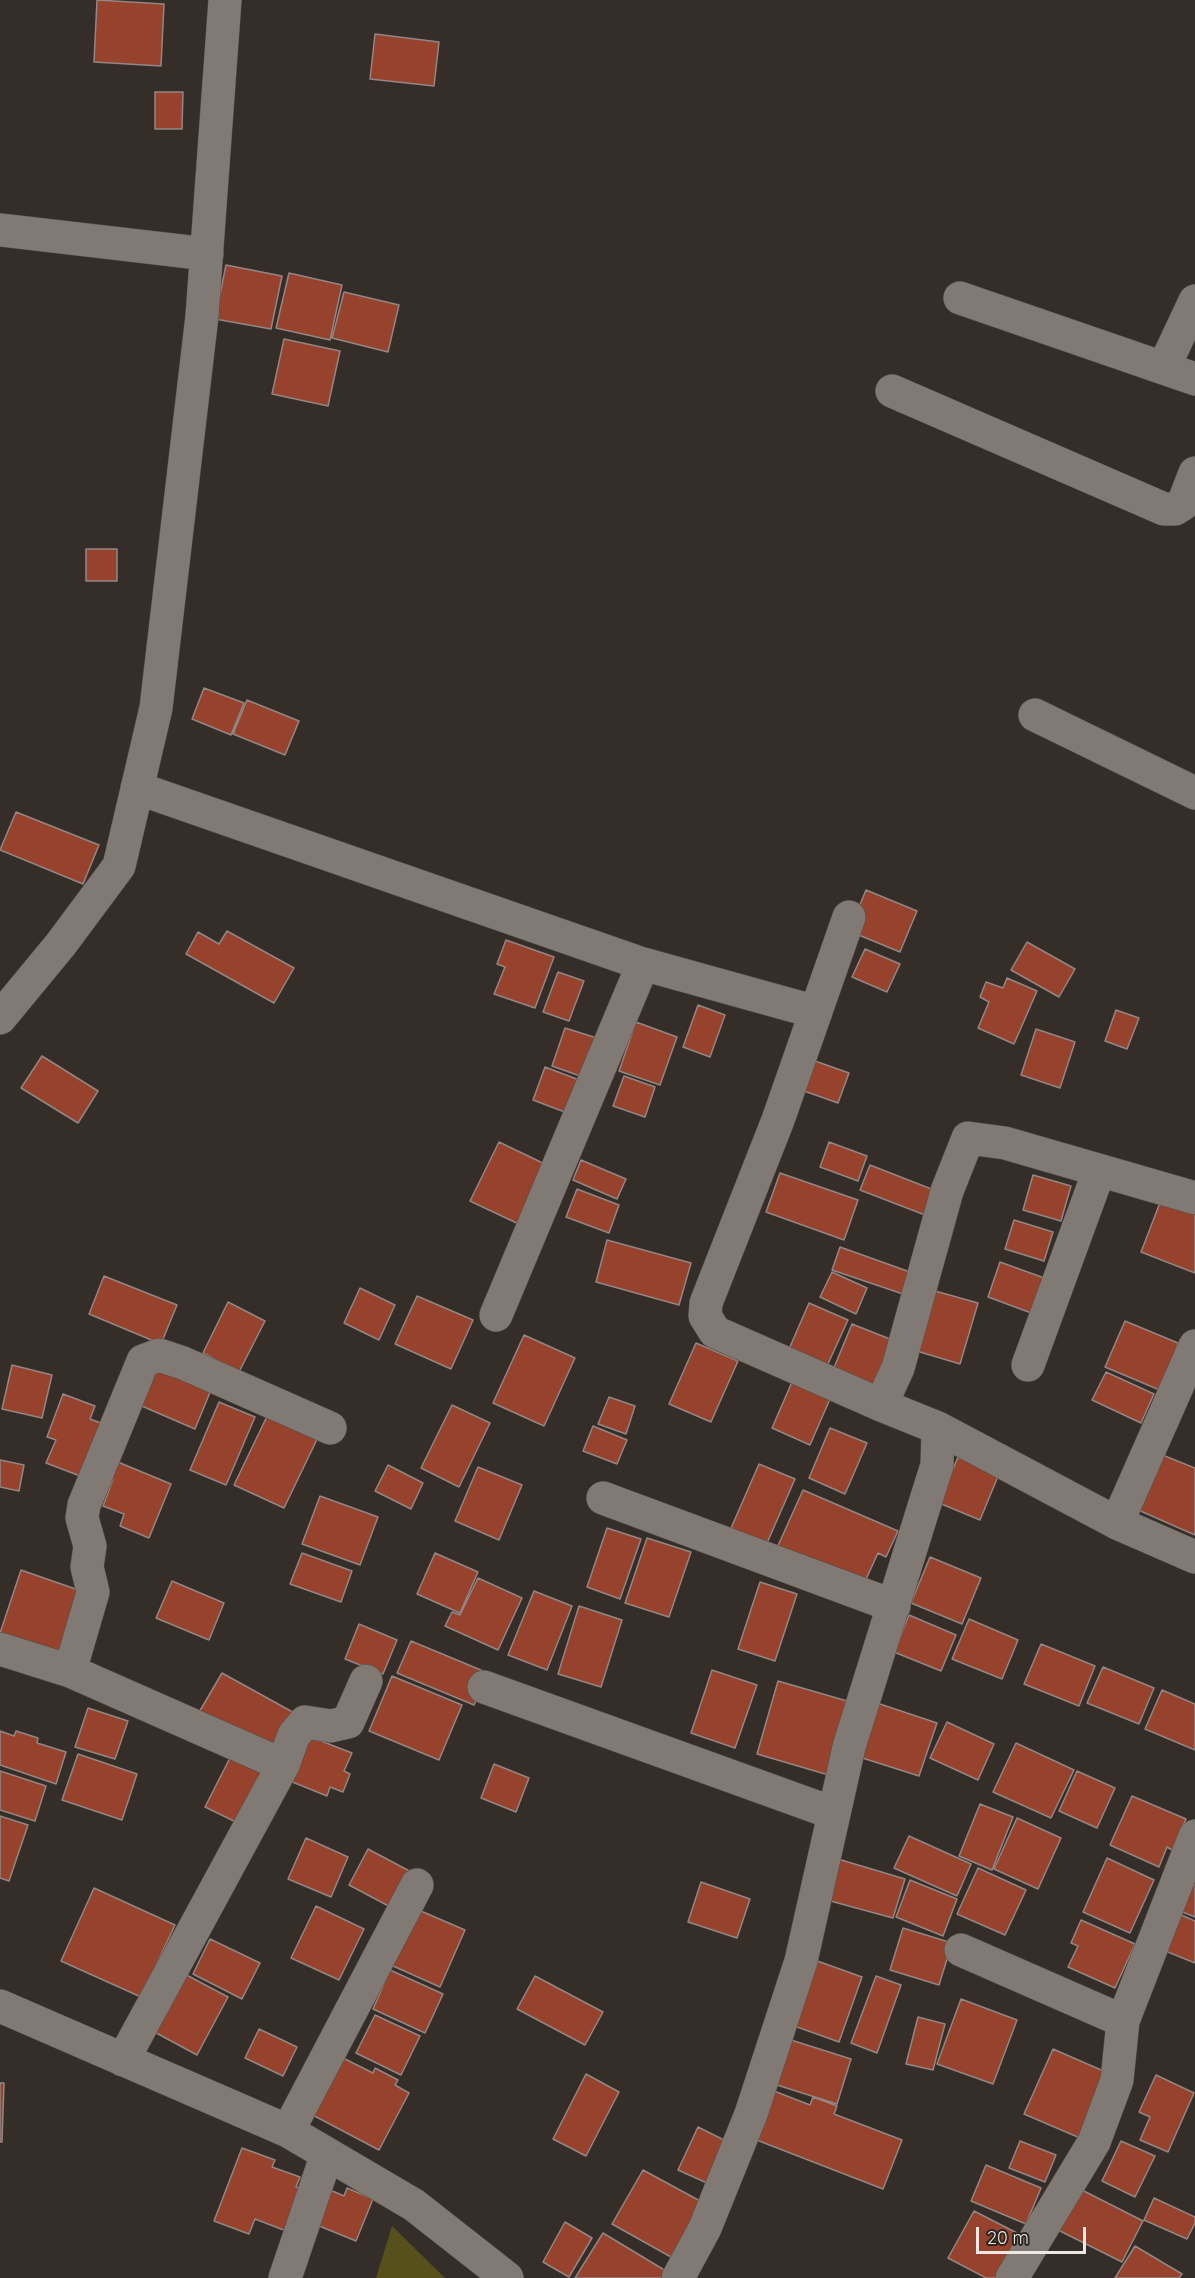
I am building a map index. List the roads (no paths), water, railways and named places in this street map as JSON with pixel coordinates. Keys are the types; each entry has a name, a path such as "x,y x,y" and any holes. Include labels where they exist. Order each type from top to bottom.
{"street":[{"path":"0,1018 61,944 119,866 156,708 202,316 225,0"},
{"path":"0,230 207,254"},
{"path":"960,298 1195,379"},
{"path":"1164,367 1195,300"},
{"path":"892,391 1164,509 1175,509 1183,504 1195,473"},
{"path":"1035,715 1195,793"},
{"path":"137,788 643,964 816,1012"},
{"path":"849,917 778,1120 706,1303 705,1316 715,1332 938,1428 1117,1523 1195,1557"},
{"path":"496,1316 643,964"},
{"path":"881,1405 898,1368 947,1191 968,1138 1005,1143 1195,1198"},
{"path":"1028,1365 1099,1171"},
{"path":"1117,1523 1195,1346"},
{"path":"70,1671 93,1592 87,1567 90,1546 82,1518 84,1505 143,1361 159,1355 183,1363 330,1428"},
{"path":"678,2278 705,2228 751,2114 801,1961 849,1747 937,1466 938,1428"},
{"path":"603,1498 894,1606"},
{"path":"0,1649 70,1671 283,1766"},
{"path":"123,2060 283,1766 294,1735 306,1722 331,1726 348,1722 366,1681"},
{"path":"484,1687 833,1813"},
{"path":"1012,2278 1094,2142 1117,2080 1123,2021 1195,1836"},
{"path":"288,2131 417,1885"},
{"path":"961,1950 1123,2021"},
{"path":"0,2006 288,2131 414,2205 507,2278"},
{"path":"285,2278 327,2154"}]}
